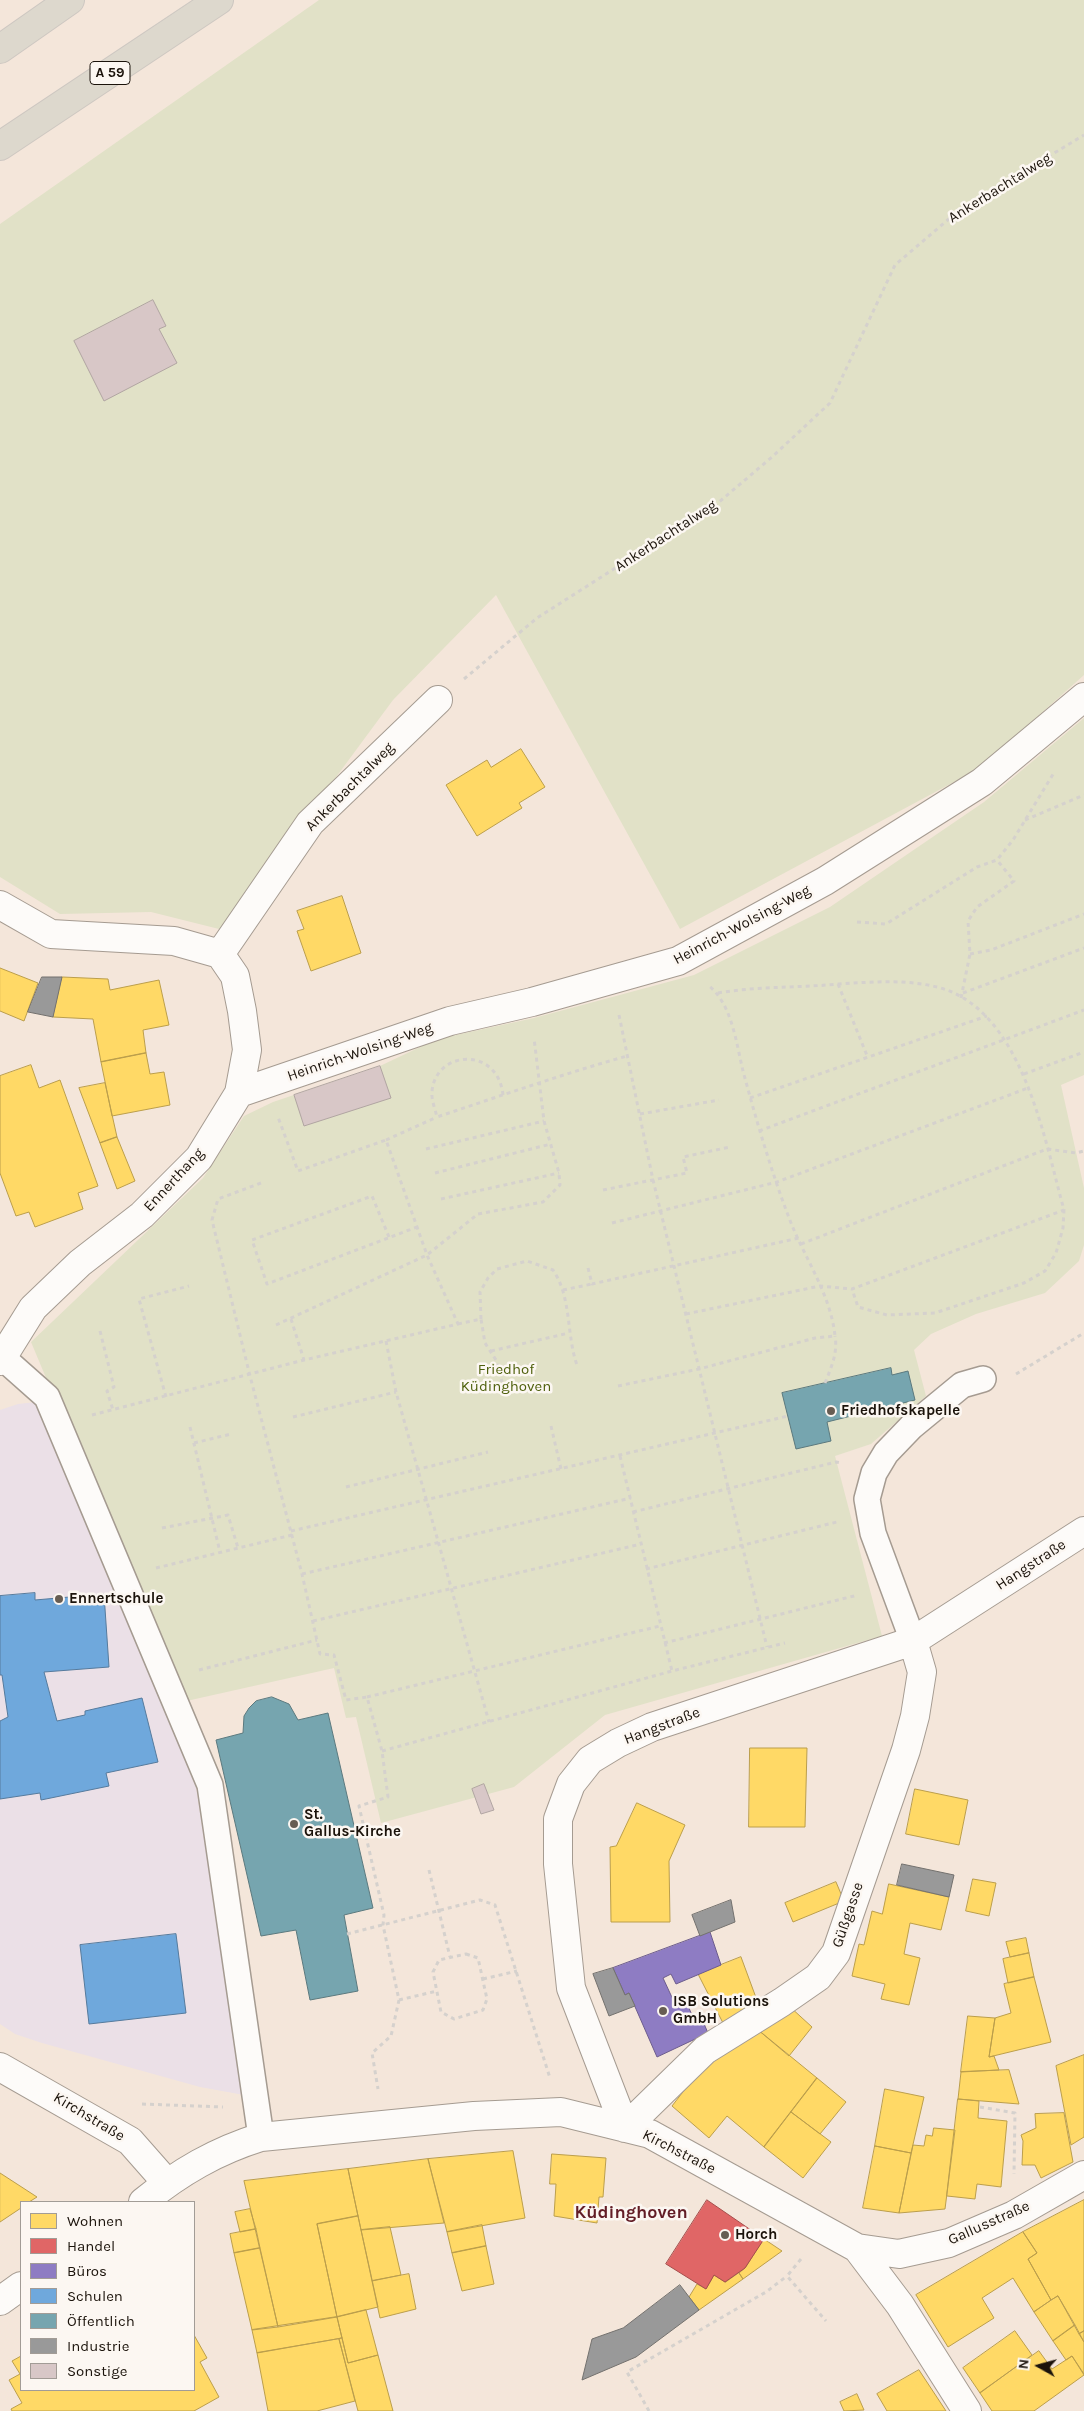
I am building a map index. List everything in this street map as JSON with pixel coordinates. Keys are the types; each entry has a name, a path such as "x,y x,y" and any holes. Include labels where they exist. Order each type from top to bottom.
{"highway":[{"path":"0,49 70,0"},
{"name":"A 59","path":"0,146 219,0"}],"street":[{"name":"Heinrich-Wolsing-Weg","path":"239,1093 450,1020 532,1002 678,961 825,881 982,782 1084,697"},
{"name":"Ankerbachtalweg","path":"226,944 310,823 438,700"},
{"path":"0,905 51,934 226,944"},
{"name":"Ennerthang","path":"2,1360 33,1308 80,1263 142,1215 199,1158 239,1093 247,1050 242,1011 226,944"},
{"name":"Hangstraße","path":"625,2128 571,1988 558,1855 558,1819 571,1784 590,1760 618,1743 652,1727 913,1641 1084,1531"},
{"name":"Güßgasse","path":"625,2128 705,2050 818,1977 836,1953 906,1750 915,1716 922,1672 913,1641"},
{"name":"Kirchstraße","path":"0,2067 61,2099 130,2141 167,2183"},
{"name":"Kirchstraße","path":"144,2201 190,2167 230,2147 261,2138 474,2116 561,2112 650,2134 857,2248 900,2305 967,2411"},
{"name":"Gallusstraße","path":"857,2248 899,2254 950,2242 1014,2215 1084,2175"},
{"path":"0,2301 20,2287"}],"lane":[{"path":"2,1360 47,1397 210,1785 261,2138"},
{"path":"913,1641 873,1533 867,1499 874,1473 886,1453 911,1427 962,1385 983,1379"}],"path":[{"name":"Ankerbachtalweg","path":"438,700 536,618 719,502 772,457 830,403 895,265 957,212 1084,135"},
{"path":"857,922 886,924 977,867 997,860 1013,840 1056,770"},
{"path":"1025,820 1084,795"},
{"path":"962,996 970,954 968,921 977,907 1014,881 997,860"},
{"path":"970,954 991,950 1084,914"},
{"path":"962,996 1084,948"},
{"path":"718,994 745,988 872,981 906,982 938,987 962,996 987,1016 1024,1074 1064,1210 1064,1228 1056,1253 1045,1271 1024,1283 935,1313 887,1315 858,1307 852,1289"},
{"path":"706,984 718,994 728,1014 759,1131 801,1244 820,1286 834,1327 836,1343 832,1366 824,1383"},
{"path":"838,984 868,1058"},
{"path":"759,1131 1084,1010"},
{"path":"618,1012 653,1180 767,1647"},
{"path":"750,1098 987,1016"},
{"path":"276,1325 427,1255 478,1214 543,1202 560,1185 552,1144 544,1121 533,1046"},
{"path":"1024,1074 1084,1052"},
{"path":"276,1111 298,1171 386,1140 437,1117 538,1082 627,1056"},
{"path":"437,1117 432,1090 436,1079 444,1068 454,1062 474,1059 486,1064 496,1072 501,1083 502,1095"},
{"path":"612,1223 777,1182 1028,1088"},
{"path":"640,1114 719,1100"},
{"path":"426,1149 544,1121"},
{"path":"386,1140 427,1255 458,1324"},
{"path":"435,1173 552,1144"},
{"path":"603,1190 687,1174 683,1157 730,1147"},
{"path":"801,1244 1047,1149 1076,1153 1084,1151"},
{"path":"441,1199 559,1174"},
{"path":"261,1183 218,1199 212,1220 250,1376 292,1533 320,1654 334,1655 346,1700 367,1697 660,1626"},
{"path":"389,1237 372,1196 252,1240 267,1284 417,1227"},
{"path":"686,1314 820,1286 852,1289 1064,1210"},
{"path":"562,1290 799,1238"},
{"path":"502,1382 496,1360 485,1343 480,1292 488,1278 497,1269 519,1262 542,1265 553,1270 566,1304 569,1334 577,1365"},
{"path":"588,1268 592,1284"},
{"path":"166,1397 139,1300 189,1286"},
{"path":"291,1319 304,1360"},
{"path":"87,1416 250,1376 304,1360 482,1319"},
{"path":"100,1331 114,1387 108,1391 113,1410"},
{"path":"983,1379 1010,1377 1084,1333"},
{"path":"491,1351 569,1334"},
{"path":"618,1386 699,1369 814,1338 835,1336"},
{"path":"386,1341 396,1392 489,1722"},
{"path":"292,1417 396,1392"},
{"path":"155,1569 426,1499 788,1416"},
{"path":"551,1426 561,1469"},
{"path":"190,1427 220,1552"},
{"path":"194,1442 230,1434"},
{"path":"346,1487 488,1452"},
{"path":"620,1456 672,1671"},
{"path":"633,1512 836,1462"},
{"path":"302,1574 440,1544 631,1498"},
{"path":"162,1528 228,1515 238,1548"},
{"path":"646,1569 837,1522"},
{"path":"312,1621 641,1544"},
{"path":"664,1643 862,1594"},
{"path":"204,1669 317,1640"},
{"path":"382,1751 672,1671 794,1640"},
{"path":"367,1697 382,1751 388,1797 359,1806 384,1915 383,1925 399,2000 390,2036 372,2053 379,2094"},
{"path":"429,1870 450,1957"},
{"path":"347,1934 480,1900 496,1905 561,2112"},
{"path":"466,1954 478,1958 483,1980 487,1999 482,2010 454,2019 441,2012 433,1972 439,1960 466,1954"},
{"path":"483,1980 517,1971"},
{"path":"399,2000 437,1991"},
{"path":"139,2104 258,2108"},
{"path":"980,2107 1015,2113 1014,2215"},
{"path":"649,2411 627,2372 766,2292 787,2276 824,2230"},
{"path":"787,2276 826,2321"}],"shaded area":[{"name":"Ennertschule","path":"36,1402 196,1787 244,2095 200,2087 42,2043 15,2034 0,2024 0,1410 18,1404"}],"green space":[{"path":"319,0 1084,0 1084,675 980,768 680,929 496,595 393,700 223,930 151,912 60,914 0,877 0,224"},
{"name":"Friedhof Küdinghoven","path":"1084,718 1084,1075 1061,1085 1084,1188 1084,1245 1079,1261 1045,1293 976,1314 931,1334 914,1350 926,1396 871,1444 835,1456 882,1636 605,1715 514,1787 381,1823 356,1717 346,1718 334,1668 182,1702 31,1342 203,1178 244,1116 273,1102 380,1066 437,1039 534,1018 694,975 830,907 984,802"}],"building: Wohnen":[{"path":"521,749 545,787 519,803 522,808 477,836 446,785 487,760 491,767"},
{"path":"342,896 361,953 311,971 297,931 304,929 297,911"},
{"path":"0,968 38,983 24,1021 0,1011"},
{"path":"62,977 108,979 110,990 159,980 169,1025 143,1030 146,1053 101,1062 93,1019 53,1017"},
{"path":"146,1053 150,1074 164,1072 170,1105 112,1116 101,1062"},
{"path":"31,1065 39,1088 60,1080 98,1186 78,1193 83,1209 35,1227 29,1212 16,1216 0,1173 0,1076"},
{"path":"105,1083 117,1137 100,1143 79,1088"},
{"path":"117,1137 135,1181 117,1189 100,1143"},
{"path":"750,1748 807,1748 805,1827 749,1827"},
{"path":"915,1789 968,1800 959,1845 906,1834"},
{"path":"637,1803 685,1825 669,1861 670,1922 611,1922 610,1847 616,1846"},
{"path":"973,1879 996,1883 989,1916 966,1911"},
{"path":"836,1882 844,1901 793,1922 785,1903"},
{"path":"889,1884 949,1897 941,1930 910,1923 904,1954 920,1958 909,2005 881,1999 885,1984 852,1976 859,1944 864,1945 872,1911 882,1914"},
{"path":"1026,1938 1029,1953 1010,1957 1006,1942"},
{"path":"1029,1953 1034,1977 1008,1983 1003,1959"},
{"path":"741,1957 758,2003 723,2023 698,1974"},
{"path":"1034,1977 1051,2042 989,2057 995,2018 1011,2013 1004,1984"},
{"path":"789,2006 812,2027 789,2056 757,2029"},
{"path":"968,2016 995,2018 989,2057 994,2056 999,2070 961,2072"},
{"path":"757,2029 817,2078 764,2147 727,2116 709,2138 672,2106 703,2066"},
{"path":"1084,2055 1084,2137 1071,2145 1056,2066"},
{"path":"1009,2070 1019,2104 958,2099 961,2072"},
{"path":"817,2078 846,2102 820,2134 791,2112"},
{"path":"885,2089 924,2097 911,2153 875,2146"},
{"path":"958,2099 979,2101 978,2118 1007,2121 1001,2187 977,2184 975,2199 947,2196"},
{"path":"791,2112 831,2142 803,2178 764,2147"},
{"path":"1064,2113 1073,2162 1041,2178 1035,2165 1022,2165 1023,2141 1021,2135 1036,2128 1035,2114"},
{"path":"934,2128 955,2130 945,2209 899,2213 913,2145 924,2146 926,2135 932,2136"},
{"path":"875,2146 911,2153 899,2213 863,2208"},
{"path":"513,2151 525,2218 447,2232 428,2159"},
{"path":"552,2154 606,2158 603,2197 599,2197 597,2223 554,2216 556,2184 550,2184"},
{"path":"428,2159 444,2223 361,2230 348,2169"},
{"path":"348,2169 358,2216 317,2224 337,2317 278,2327 244,2181"},
{"path":"0,2173 37,2197 31,2201 20,2201 20,2209 0,2222"},
{"path":"1084,2200 1084,2331 1079,2334 1058,2296 1051,2300 1028,2259 1037,2253 1023,2232"},
{"path":"250,2209 256,2229 240,2232 235,2212"},
{"path":"358,2216 378,2307 337,2317 317,2224"},
{"path":"482,2225 486,2246 452,2253 447,2232"},
{"path":"390,2227 401,2275 372,2281 361,2230"},
{"path":"256,2229 260,2248 234,2253 230,2234"},
{"path":"1023,2232 1037,2253 1028,2259 1051,2300 1034,2312 1013,2278 982,2298 994,2318 948,2347 916,2295"},
{"path":"764,2239 782,2251 743,2279 739,2273 745,2268"},
{"path":"486,2246 494,2284 462,2291 452,2253"},
{"path":"260,2248 278,2327 252,2330 234,2253"},
{"path":"739,2273 743,2279 699,2310 689,2297 697,2284 706,2289 714,2275 725,2282"},
{"path":"409,2274 416,2309 380,2318 372,2281"},
{"path":"1058,2296 1075,2325 1053,2341 1034,2312"},
{"path":"366,2310 378,2355 348,2363 337,2317"},
{"path":"337,2317 342,2338 257,2353 252,2330"},
{"path":"1075,2325 1084,2342 1084,2374 1072,2356 1066,2360 1053,2341"},
{"path":"1015,2331 1032,2355 980,2393 963,2368"},
{"path":"1084,2331 1084,2342 1079,2334"},
{"path":"195,2337 207,2358 200,2362 219,2397 194,2411 12,2411 11,2409 22,2403 9,2380 20,2374 20,2391 195,2391"},
{"path":"342,2338 348,2363 378,2355 393,2411 358,2411 339,2339"},
{"path":"339,2339 355,2401 317,2411 268,2411 257,2353"},
{"path":"1039,2351 1052,2369 1072,2356 1084,2375 1034,2411 992,2411 980,2393"},
{"path":"20,2357 20,2374 12,2361"},
{"path":"919,2370 946,2411 887,2411 877,2394"},
{"path":"857,2394 864,2410 844,2411 840,2402"}],"building: Handel":[{"path":"707,2200 764,2239 745,2268 725,2282 714,2275 706,2289 666,2264"}],"building: Büros":[{"path":"710,1932 721,1965 676,1984 671,1974 663,1978 676,2006 686,2001 694,2020 701,2017 708,2033 657,2057 629,1993 625,1995 613,1968"}],"building: Schulen":[{"path":"35,1593 35,1600 104,1594 109,1667 44,1672 57,1721 85,1715 85,1711 142,1698 158,1762 106,1773 109,1786 41,1800 40,1793 0,1799 0,1721 8,1717 2,1675 0,1675 0,1596"},
{"path":"176,1934 186,2013 89,2024 80,1945"}],"building: Öffentlich":[{"name":"Friedhofskapelle","path":"891,1368 892,1375 908,1371 915,1400 827,1422 831,1441 796,1449 782,1393"},
{"name":"St. Gallus-Kirche","path":"272,1697 289,1704 298,1720 328,1713 373,1908 344,1915 358,1991 310,2000 296,1930 261,1936 216,1740 243,1733 244,1716 249,1708 256,1701"}],"building: Industrie":[{"path":"42,977 62,977 53,1017 28,1012"},
{"path":"902,1864 954,1875 949,1897 897,1885"},
{"path":"731,1900 735,1922 700,1936 692,1915"},
{"path":"613,1968 625,1995 629,1993 635,2006 609,2016 593,1974"},
{"path":"680,2285 699,2310 636,2357 582,2380 592,2339 623,2328"}],"building: Sonstige":[{"path":"153,300 166,326 159,329 177,363 104,401 74,341"},
{"path":"380,1066 391,1098 304,1126 294,1095"},
{"path":"484,1784 494,1810 481,1814 472,1789"}],"place":[{"name":"Friedhofskapelle","path":"831,1411"},
{"name":"Ennertschule","path":"59,1599"},
{"name":"St. Gallus-Kirche","path":"294,1824"},
{"name":"ISB Solutions GmbH","path":"663,2011"},
{"name":"Horch","path":"725,2235"}],"district":[{"name":"Küdinghoven","path":"631,2213"}]}
